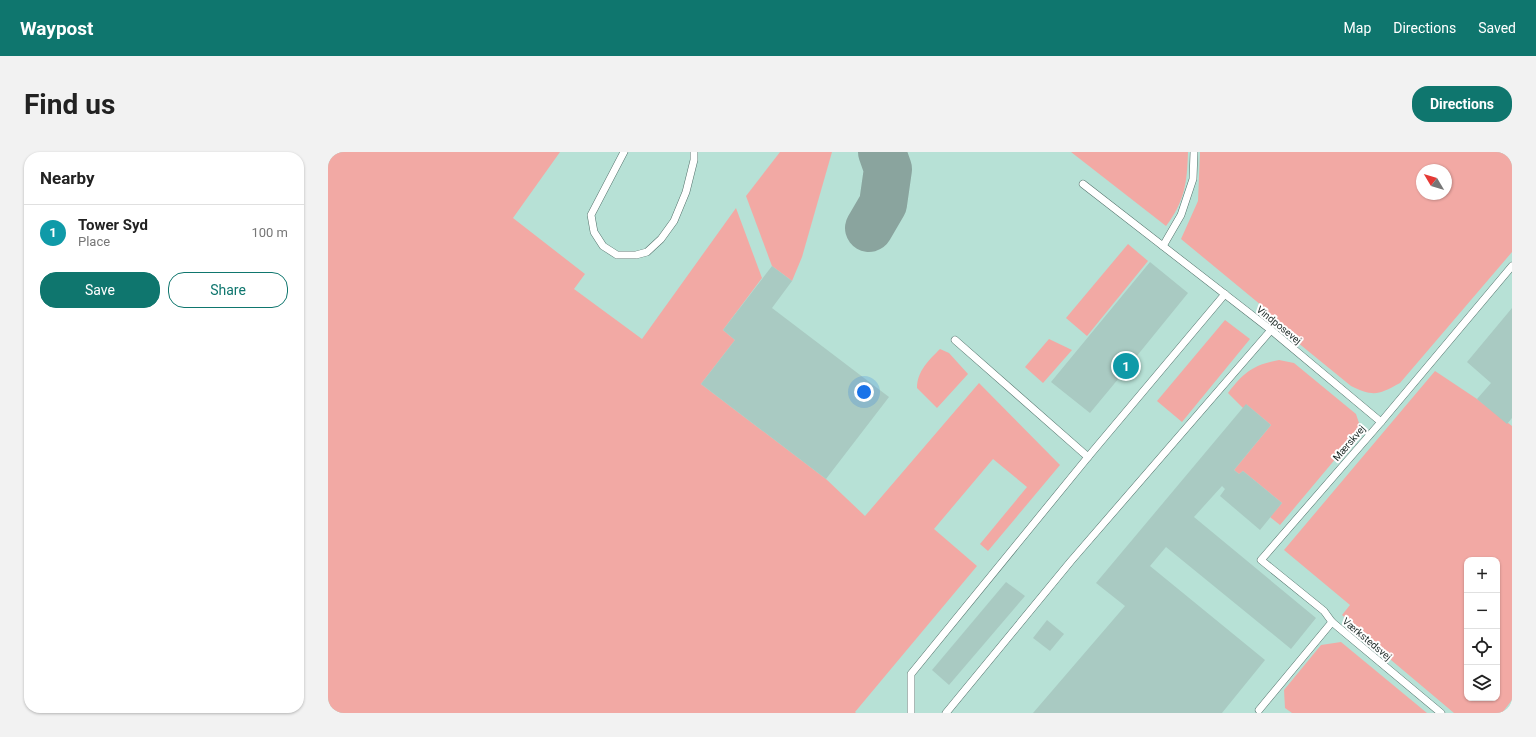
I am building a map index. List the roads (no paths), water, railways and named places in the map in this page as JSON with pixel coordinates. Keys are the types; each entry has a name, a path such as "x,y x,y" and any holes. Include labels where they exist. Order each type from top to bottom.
{"lane":[{"path":"624,152 591,215 594,232 603,246 617,255 636,255 647,252 661,239 674,221 686,192 694,160 694,152"},
{"path":"1163,246 1181,215 1186,201 1193,179 1194,152"},
{"name":"Vindposevej","path":"1083,184 1271,330 1381,422"},
{"name":"Mærskvej","path":"1332,622 1324,611 1261,560 1381,422 1512,266"},
{"path":"911,713 911,674 1088,457 1225,294"},
{"path":"946,713 1071,561 1271,330"},
{"path":"955,340 1088,457"},
{"name":"Værkstedsvej","path":"1259,710 1332,622 1441,713"}],"place":[{"name":"Tower Syd","path":"1126,366"}]}
